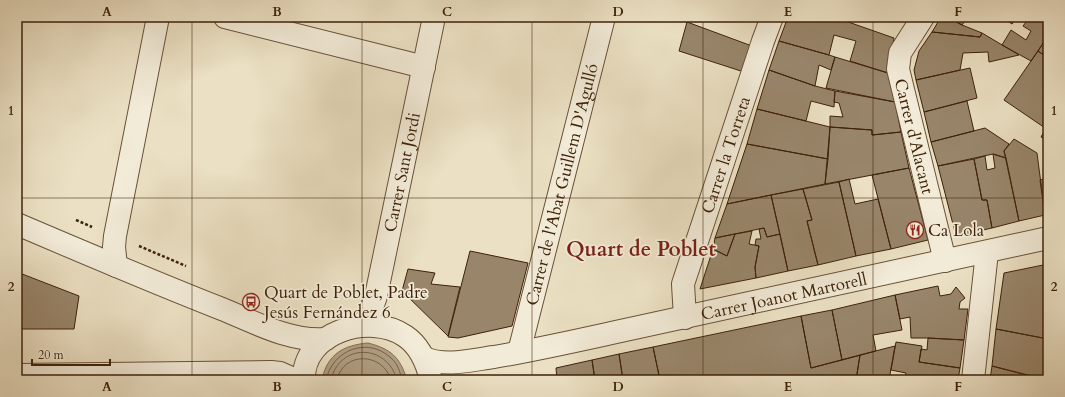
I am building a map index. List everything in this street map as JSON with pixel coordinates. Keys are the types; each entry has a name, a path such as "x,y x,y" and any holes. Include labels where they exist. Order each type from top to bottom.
{"street":[{"path":"116,266 114,247 158,17"},
{"path":"225,17 424,66"},
{"name":"Carrer Sant Jordi","path":"362,325 369,316 376,296 434,17"},
{"name":"Carrer de l'Abat Guillem D'Agulló","path":"519,352 604,17"},
{"name":"Carrer la Torreta","path":"685,318 684,284 772,17"},
{"name":"Carrer d'Alacant","path":"923,17 900,53 898,69 945,261"},
{"path":"17,224 179,293 287,335 306,340 326,339"},
{"name":"Carrer Joanot Martorell","path":"519,352 685,318 1048,238"},
{"path":"973,380 987,252"},
{"path":"304,380 306,364 315,348 335,333 362,325 390,329 405,336 415,345 424,358 431,380"},
{"path":"424,358 433,362 466,361 519,352"},
{"path":"444,380 461,372 519,352"},
{"path":"17,375 271,372 288,376 296,380"}],"path":[{"path":"73,219 188,267"}],"water":[{"path":"368,343 383,348 394,355 401,365 407,380 322,380 324,371 332,357 338,352 351,346"}],"building":[{"path":"788,17 834,17 894,38 888,73 850,61 856,41 834,35 829,55 779,41"},
{"path":"941,17 947,17 982,33 980,37 932,32"},
{"path":"947,17 968,17 962,25"},
{"path":"1002,17 1017,17 1012,24"},
{"path":"1030,17 1048,17 1048,36 1031,61 1002,45 1011,30 1026,40 1031,31 1023,26"},
{"path":"687,22 752,46 744,72 679,51"},
{"path":"932,32 980,37 982,33 1019,55 989,62 988,52 963,53 960,70 916,80 914,70 919,51"},
{"path":"1048,36 1048,58 1038,51"},
{"path":"779,41 835,57 831,70 819,65 815,86 769,70"},
{"path":"1038,51 1048,58 1048,130 1004,100"},
{"path":"835,57 888,73 895,102 826,88"},
{"path":"970,68 977,98 924,112 916,80"},
{"path":"769,70 815,86 835,91 834,107 811,101 806,121 757,109"},
{"path":"835,91 895,102 901,132 872,135 872,130 830,127 830,116 843,117 839,103 834,102"},
{"path":"967,101 974,131 931,142 924,112"},
{"path":"757,109 830,127 828,159 747,144"},
{"path":"830,127 872,130 872,135 901,132 909,168 825,184"},
{"path":"985,128 1009,144 1004,151 1006,158 993,154 938,166 931,142"},
{"path":"1046,128 1048,130 1048,141 1041,137"},
{"path":"1014,139 1037,153 1045,215 1019,221 1004,151"},
{"path":"747,144 828,159 825,184 727,204"},
{"path":"993,154 1006,158 1019,221 992,228 987,200 982,200 974,159 985,156 987,170 995,168"},
{"path":"974,159 982,200 987,200 992,228 956,236 938,166"},
{"path":"909,168 928,240 891,249 872,175"},
{"path":"1048,178 1048,215 1045,215 1040,180"},
{"path":"849,179 855,204 878,199 891,249 856,256 839,182"},
{"path":"839,182 856,256 818,265 807,221 812,220 803,189"},
{"path":"803,189 812,220 807,221 818,265 788,271 771,195"},
{"path":"771,195 780,234 767,237 764,228 715,238 727,204"},
{"path":"764,228 767,237 780,234 788,271 756,278 755,267 759,246 755,245 756,239 761,239 759,229"},
{"path":"752,231 749,244 759,246 755,267 756,278 700,289 713,249 727,256 735,234"},
{"path":"735,234 727,256 713,249 715,238"},
{"path":"470,251 528,263 512,326 458,338 448,337"},
{"path":"1048,264 1048,339 996,329 1004,273"},
{"path":"408,269 435,273 431,284 460,287 448,336 402,291"},
{"path":"17,272 79,296 74,329 17,329"},
{"path":"938,286 940,296 951,294 956,287 965,298 960,302 959,309 968,309 964,340 911,338 910,317 900,319 895,295"},
{"path":"895,295 902,330 873,335 876,351 842,360 832,310"},
{"path":"832,310 842,360 811,368 801,316"},
{"path":"801,316 811,368 860,355 856,380 660,380 653,347"},
{"path":"996,329 1048,339 1048,380 992,366"},
{"path":"928,338 964,340 960,368 919,362 921,349 927,350"},
{"path":"896,342 922,346 919,362 960,368 958,380 905,380 906,373 891,370"},
{"path":"895,346 889,380 856,380 860,355"},
{"path":"653,347 660,380 623,380 619,354"},
{"path":"619,354 623,380 595,380 592,360"},
{"path":"592,360 595,380 557,380 556,368"},
{"path":"992,366 1045,380 990,380"}],"place":[{"name":"Ca Lola","path":"915,230"},
{"name":"Quart de Poblet, Padre Jesús Fernández 6","path":"251,302"}],"district":[{"name":"Quart de Poblet","path":"641,249"}]}
